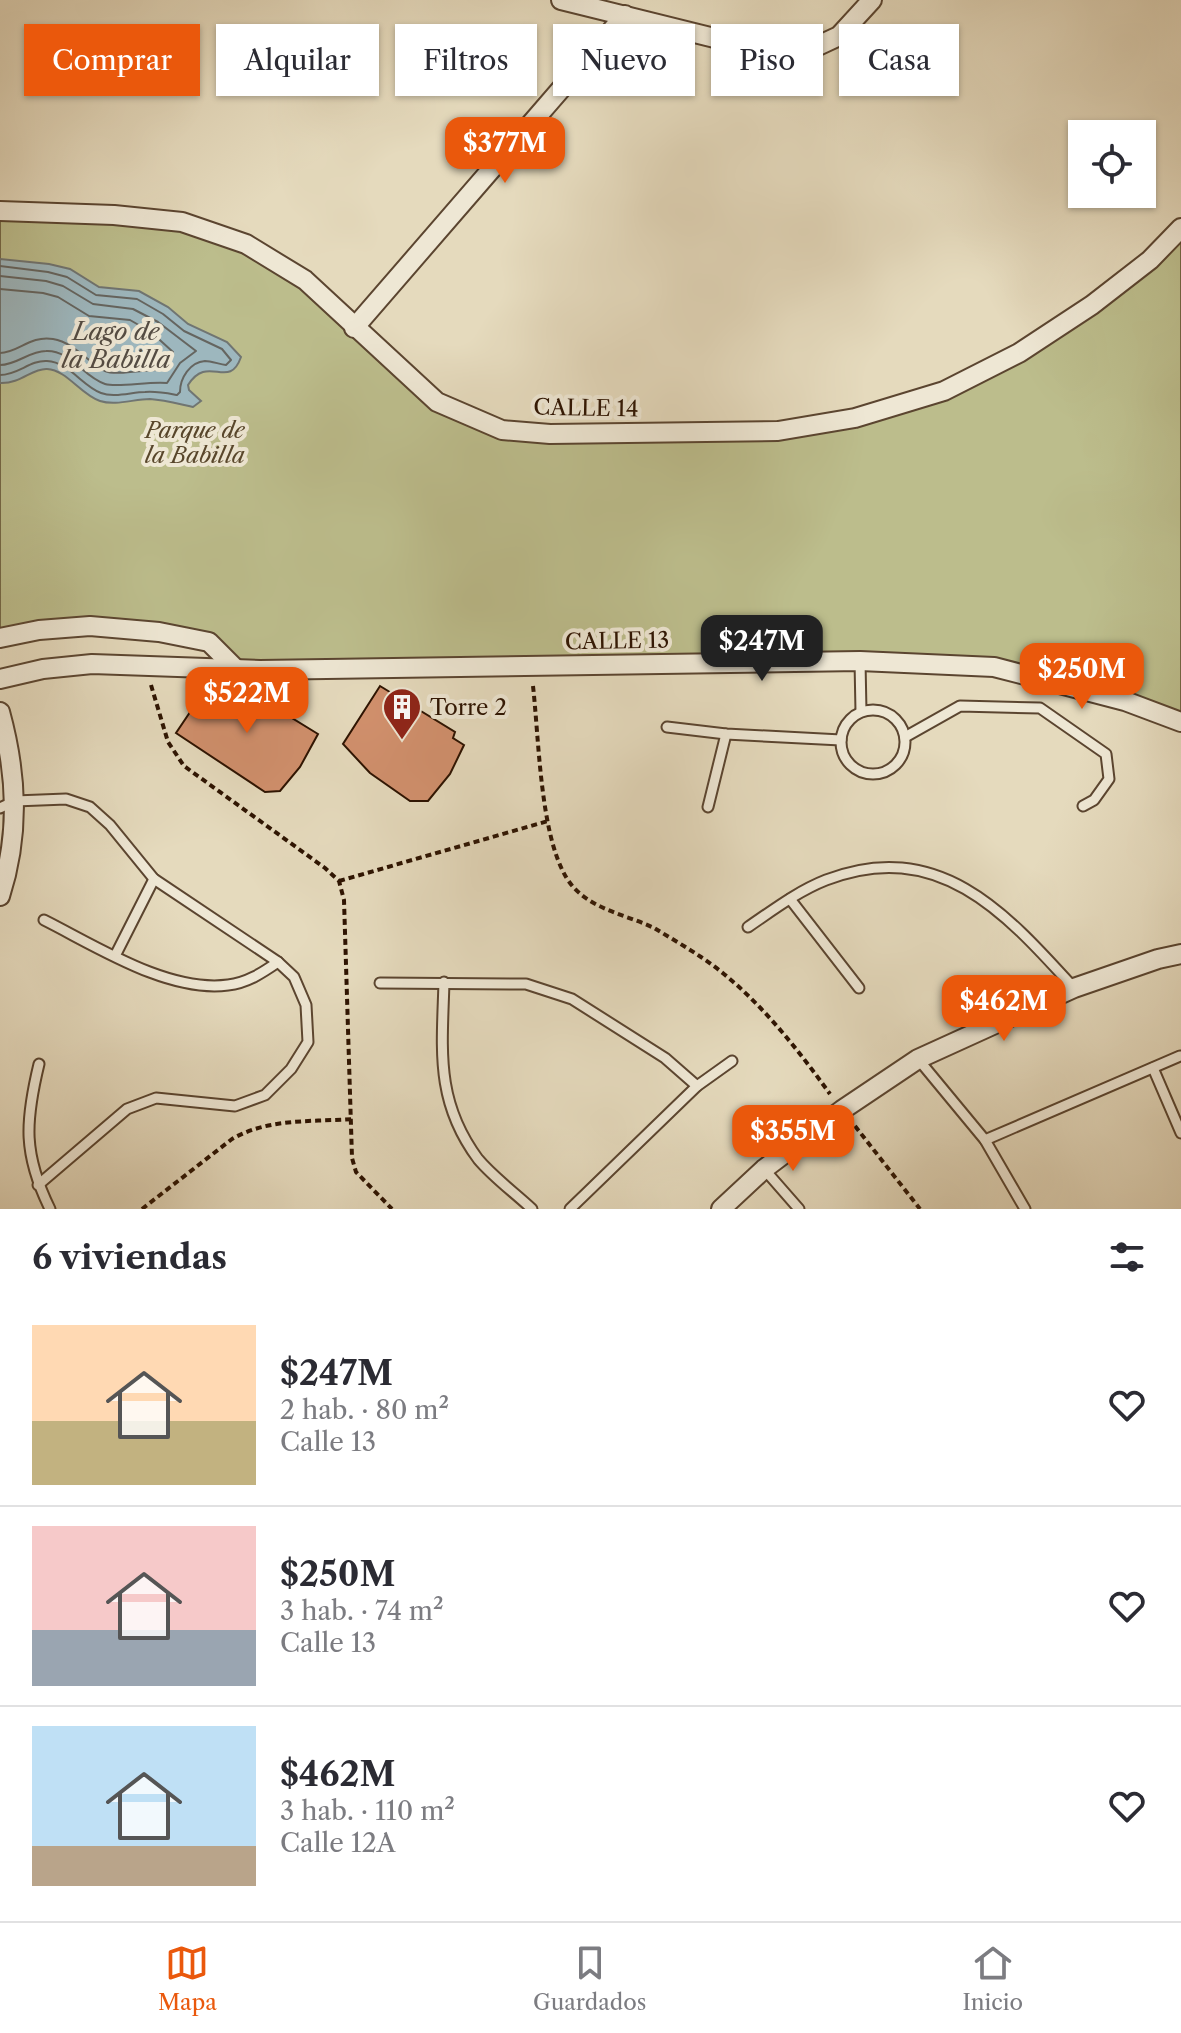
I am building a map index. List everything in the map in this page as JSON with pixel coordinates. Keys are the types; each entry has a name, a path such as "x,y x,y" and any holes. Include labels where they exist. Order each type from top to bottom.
{"street":[{"path":"561,0 775,53 809,50 839,36 872,0"},
{"path":"354,328 625,15"},
{"name":"CALLE 14","path":"0,211 114,215 182,222 246,244 305,280 437,402 502,430 550,434 778,431 855,418 944,391 1019,353 1092,305 1150,260 1181,228"},
{"path":"0,638 39,630 90,626 159,632 209,642 237,670"},
{"name":"CALLE 13","path":"0,679 43,669 92,664 237,670 860,661 994,667 1125,701 1181,722"},
{"path":"0,712 11,752 8,805 13,845 0,896"},
{"path":"721,1209 764,1169 842,1110 918,1059 1074,988 1181,954"}],"lane":[{"path":"860,661 861,712"},
{"path":"905,737 960,706 1040,708 1106,754 1109,779 1094,800 1083,806"},
{"path":"880,711 897,720 905,737 904,752 896,765 883,773 867,774 853,767 844,755 841,740 847,723 861,712 880,711"},
{"path":"667,727 726,734 841,740"},
{"path":"708,807 726,734"},
{"path":"8,805 66,799 90,807 110,825 154,879 278,962 294,977 306,1005 308,1042 291,1069 265,1095 235,1106 156,1098 127,1109 38,1185"},
{"path":"748,927 826,880 876,866 908,868 946,877 980,896 1031,942 1074,988"},
{"path":"115,956 154,879"},
{"path":"790,899 859,988"},
{"path":"44,920 115,956 164,977 192,984 228,985 254,978 278,962"},
{"path":"444,982 442,1059 455,1123 480,1161 532,1209"},
{"path":"380,983 526,984 572,999 665,1058 697,1086"},
{"path":"985,1140 1180,1056"},
{"path":"918,1059 985,1140 1025,1209"},
{"path":"570,1209 697,1086 732,1061"},
{"path":"39,1064 29,1107 29,1147 38,1185 50,1209"},
{"path":"1153,1068 1181,1133"},
{"path":"764,1169 799,1209"}],"path":[{"path":"531,666 548,821 553,849 567,880 592,904 652,927 703,958 753,999 812,1068 920,1209"},
{"path":"146,668 168,742 184,766 339,881 344,900 352,1158 356,1172 392,1209"},
{"path":"339,881 548,821"},
{"path":"142,1209 245,1131 260,1126 353,1119"}],"green space":[{"name":"Parque de la Babilla","path":"0,211 182,222 305,280 437,402 550,434 855,418 1019,353 1181,228 1181,722 994,667 237,670 209,642 159,632 0,638"}],"water":[{"name":"Lago de la Babilla","path":"0,259 49,264 70,269 99,287 139,291 168,307 188,324 227,342 241,357 230,371 203,372 196,376 188,385 189,390 201,401 193,407 150,399 119,403 100,401 61,374 47,369 0,383"}],"building":[{"path":"217,672 318,734 300,767 280,791 265,792 176,733"},
{"name":"Torre 2","path":"380,686 455,732 453,738 464,745 450,774 428,801 410,801 370,773 343,744"}],"place":[{"name":"Torre 2","path":"402,741"}]}
